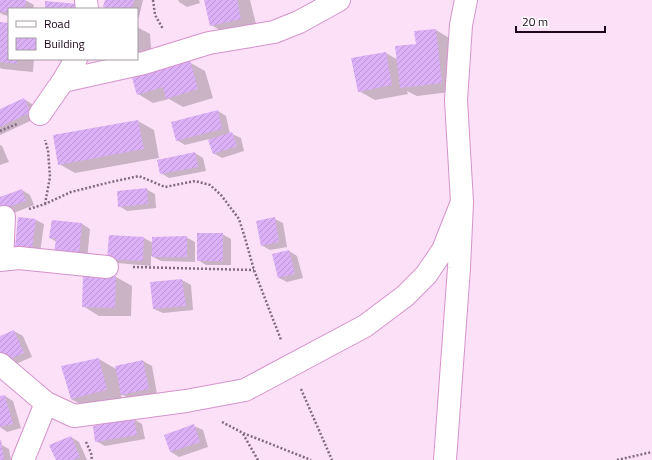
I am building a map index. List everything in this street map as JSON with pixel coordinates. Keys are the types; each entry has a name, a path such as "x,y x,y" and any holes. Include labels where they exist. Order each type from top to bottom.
{"street":[{"path":"63,81 144,63 209,43 274,32 299,22 339,0"},
{"path":"445,460 462,202 456,100 461,25 466,0"},
{"path":"40,114 75,60"},
{"path":"0,364 46,403 74,416 186,401 245,390 365,326 405,296 426,275 443,250 462,202"},
{"path":"4,217 1,260 19,258 107,267"},
{"path":"24,460 46,403"}],"path":[{"path":"40,114 48,150 50,177 45,204"},
{"path":"4,217 45,204 71,192 139,176 165,187 195,181 210,185 221,196 239,219 254,270 290,365 332,460"},
{"path":"107,267 170,267 254,270"},
{"path":"186,401 243,433 311,460"},
{"path":"243,433 258,460"},
{"path":"617,460 652,452"}],"building":[{"path":"0,0 26,0 25,8 8,8 8,12 0,12"},
{"path":"105,0 134,0 132,8 103,7"},
{"path":"204,0 237,0 241,19 210,26"},
{"path":"45,1 77,4 77,8 45,8"},
{"path":"0,22 8,23 8,60 17,60 17,64 0,62"},
{"path":"436,29 442,83 400,88 395,46 416,44 414,31"},
{"path":"386,52 392,85 358,92 351,58"},
{"path":"190,60 198,89 166,99 163,87 137,95 132,78"},
{"path":"24,98 31,112 0,127 0,109"},
{"path":"218,110 222,129 176,141 171,122"},
{"path":"138,120 144,149 58,165 53,135"},
{"path":"232,132 237,146 213,154 208,140"},
{"path":"195,152 198,167 160,174 157,160"},
{"path":"147,188 148,204 118,207 117,191"},
{"path":"22,189 26,201 2,209 0,206 0,197"},
{"path":"18,217 36,219 32,249 15,247"},
{"path":"275,217 279,242 261,246 256,221"},
{"path":"52,220 82,223 79,256 54,253 56,239 49,238"},
{"path":"197,233 223,233 223,261 197,261"},
{"path":"109,235 144,237 143,261 107,259"},
{"path":"187,236 187,257 152,257 152,237"},
{"path":"289,250 295,274 278,278 272,254"},
{"path":"83,275 116,276 115,308 82,307"},
{"path":"182,279 186,306 153,309 150,282"},
{"path":"14,330 24,353 2,362 0,356 0,336"},
{"path":"99,358 107,390 71,399 61,366"},
{"path":"143,360 149,389 121,395 115,366"},
{"path":"5,395 13,424 0,427 0,396"},
{"path":"134,418 137,435 95,442 93,426"},
{"path":"194,424 200,442 170,452 164,435"},
{"path":"71,436 80,457 73,460 56,460 49,445"},
{"path":"1,440 4,460 0,460"}]}
